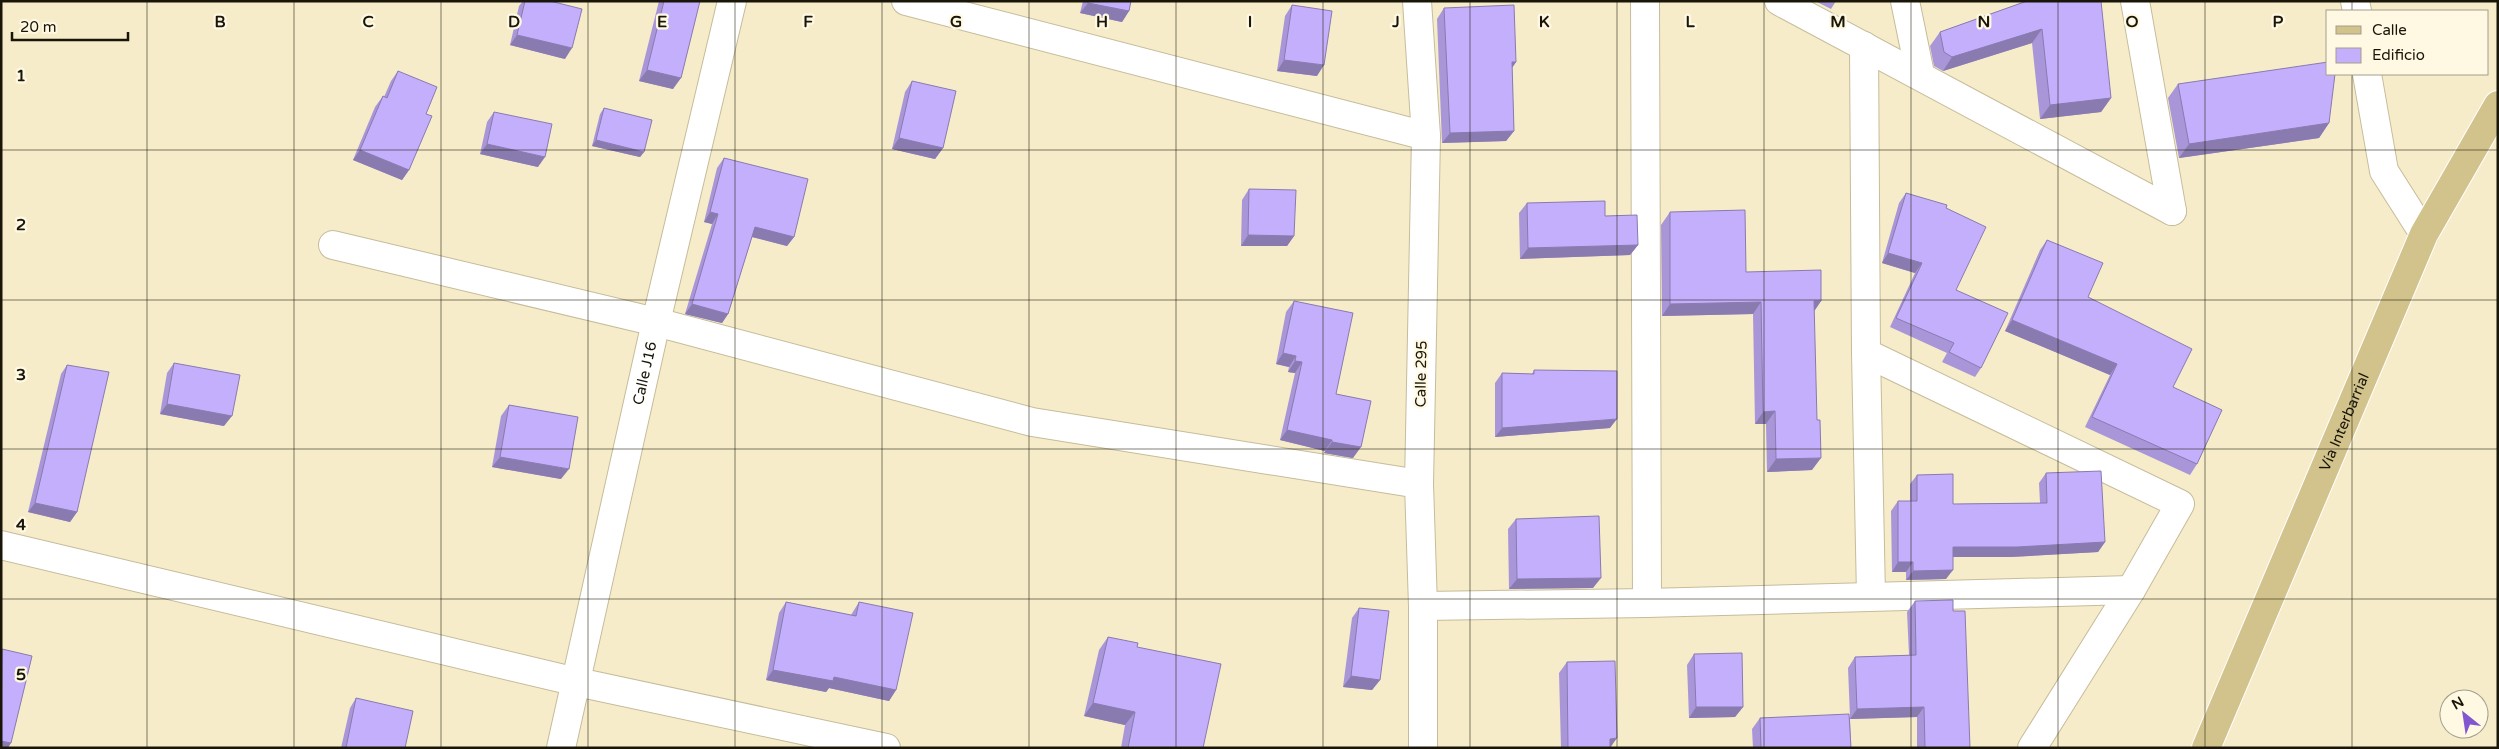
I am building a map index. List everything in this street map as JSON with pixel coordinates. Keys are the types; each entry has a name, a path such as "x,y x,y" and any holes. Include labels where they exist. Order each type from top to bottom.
{"main road":[{"name":"Vía Interbarrial","path":"2206,748 2424,234 2498,105"}],"street":[{"name":"Calle J16","path":"561,748 656,322 732,1"},
{"path":"906,1 1426,136"},
{"name":"Calle 295","path":"1417,1 1426,136 1419,484 1424,606 1423,748"},
{"path":"1645,1 1647,603"},
{"path":"1779,1 1920,74 2172,211 2135,1"},
{"path":"1906,1 1920,74"},
{"path":"1864,46 1866,353 1871,596"},
{"path":"2366,75 2384,171 2424,234"},
{"path":"333,245 656,322 1032,422 1419,484"},
{"path":"1866,353 2180,504 2131,590 2032,748"},
{"path":"1,545 577,682 886,748"},
{"path":"1424,606 1647,603 2131,590"}],"building":[{"path":"525,1 550,1 582,9 572,48 517,35"},
{"path":"664,1 700,1 681,78 647,70"},
{"path":"1088,1 1131,1 1129,11 1088,3"},
{"path":"2027,1 2101,1 2111,98 2050,105 2042,29 1952,57 1944,52 1940,32"},
{"path":"1292,5 1332,11 1324,65 1284,60"},
{"path":"1514,5 1516,62 1512,62 1514,131 1450,133 1444,8"},
{"path":"2326,62 2326,75 2335,75 2329,123 2189,144 2178,84"},
{"path":"398,71 437,87 426,114 432,116 409,170 360,150 383,96 387,98"},
{"path":"912,81 956,91 943,148 899,138"},
{"path":"604,108 652,120 644,152 596,140"},
{"path":"494,112 552,124 545,157 487,144"},
{"path":"724,158 808,179 794,237 755,227 728,314 692,304 718,214 710,212"},
{"path":"1249,189 1296,190 1294,236 1248,235"},
{"path":"1906,193 1947,205 1946,208 1986,227 1956,290 2008,313 1981,368 1949,352 1954,343 1896,318 1922,263 1888,253"},
{"path":"1605,201 1605,216 1637,215 1638,245 1528,248 1527,203"},
{"path":"1745,210 1746,272 1821,270 1821,301 1814,301 1817,420 1820,420 1821,458 1776,459 1775,411 1763,412 1761,302 1670,304 1670,212"},
{"path":"2047,240 2103,263 2088,297 2192,349 2173,387 2222,410 2197,464 2092,417 2117,364 2012,320"},
{"path":"1294,301 1353,313 1336,394 1371,401 1361,447 1332,442 1332,440 1287,430 1302,362 1295,361 1296,356 1283,353"},
{"path":"174,363 240,375 232,416 167,404"},
{"path":"67,365 109,372 77,512 35,503"},
{"path":"1534,370 1617,371 1617,419 1502,428 1502,373 1534,374"},
{"path":"509,405 578,417 569,469 500,457"},
{"path":"2101,471 2105,542 2017,547 1953,547 1953,570 1913,571 1913,562 1898,562 1898,501 1917,501 1917,475 1953,474 1953,504 2047,503 2046,473"},
{"path":"1599,516 1601,578 1517,579 1516,519"},
{"path":"1953,600 1953,611 1965,611 1970,748 1925,748 1924,707 1857,709 1855,657 1916,655 1915,601"},
{"path":"786,602 856,616 859,602 913,613 896,690 834,677 833,681 773,670"},
{"path":"1359,608 1389,611 1380,680 1351,676"},
{"path":"1108,637 1138,643 1137,647 1221,664 1203,748 1128,748 1135,712 1093,703"},
{"path":"2,649 32,656 11,743 1,741"},
{"path":"1742,653 1743,707 1696,707 1694,654"},
{"path":"1615,661 1617,738 1610,739 1610,748 1568,748 1567,662"},
{"path":"356,698 413,711 405,748 346,748"},
{"path":"1849,714 1851,748 1761,748 1760,718"}]}
